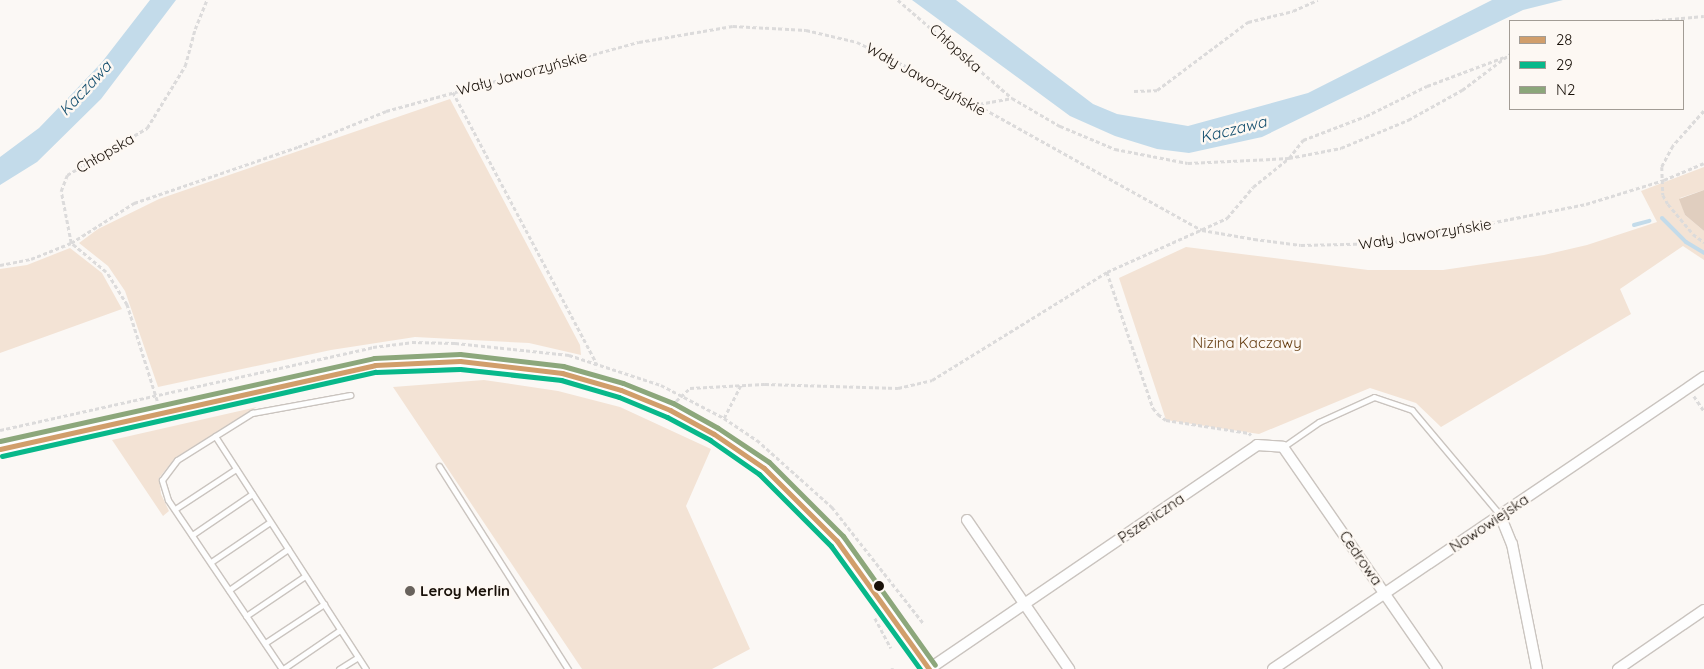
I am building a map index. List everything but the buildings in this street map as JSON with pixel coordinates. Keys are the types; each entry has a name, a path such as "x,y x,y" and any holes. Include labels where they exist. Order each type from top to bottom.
{"street":[{"path":"0,449 160,412 401,362 491,363 562,373 595,382 670,410 739,450 793,494 848,556 929,669"},
{"name":"Nowowiejska","path":"1273,669 1704,377"},
{"path":"1257,445 1283,447"},
{"name":"Pszeniczna","path":"929,669 1257,445"},
{"name":"Cedrowa","path":"1283,447 1437,669"},
{"path":"1500,515 1512,544 1537,669"},
{"path":"967,520 1069,669"},
{"path":"1618,669 1704,610"}],"lane":[{"path":"340,630 282,669 175,509 162,480 177,460 252,413 350,395"},
{"path":"1283,447 1319,422 1374,397 1412,410 1500,515"},
{"path":"215,436 366,669"},
{"path":"439,466 568,669"},
{"path":"175,509 236,469"},
{"path":"192,535 252,494"},
{"path":"211,562 270,522"},
{"path":"229,590 288,550"},
{"path":"246,616 305,576"},
{"path":"265,643 324,604"},
{"path":"339,669 358,657"}],"path":[{"name":"Chłopska","path":"71,243 60,191 67,175 147,128 185,66 195,28 207,0"},
{"name":"Chłopska","path":"898,0 1012,98 1060,126 1115,149 1188,163 1289,158 1341,148 1408,120 1462,90 1504,57"},
{"path":"1134,91 1157,90 1248,22 1293,12 1318,0"},
{"path":"1660,20 1704,16"},
{"name":"Wały Jaworzyńskie","path":"0,264 31,259 71,243 134,203 298,147 386,111 639,42 733,26 806,30 857,42 916,71 973,105 1202,230 1301,245 1367,246 1586,204 1664,180 1704,163"},
{"path":"670,410 680,395 690,388 741,385 889,388 932,380 1107,272 1227,218 1253,187 1289,158 1303,140 1366,116 1427,86 1509,54"},
{"path":"453,92 596,362 595,382"},
{"path":"973,105 1012,98"},
{"path":"1704,111 1673,146 1662,168 1664,180 1663,195 1668,204 1693,234 1704,242"},
{"path":"71,243 101,268 117,287 133,322 160,412"},
{"path":"1107,272 1154,408 1158,414 1166,420 1249,432 1257,445"},
{"path":"0,430 346,352 412,342 522,348 596,362 680,395 724,418 757,440 814,488 859,537 924,624"},
{"path":"724,418 741,385"},
{"path":"1688,387 1704,411"}],"green space":[{"path":"450,99 580,345 581,355 529,343 415,337 331,350 158,387 125,291 108,266 79,243 98,229 159,199"},
{"name":"Nizina Kaczawy","path":"1704,167 1704,190 1680,198 1685,215 1704,231 1704,260 1683,246 1620,289 1631,314 1441,427 1416,403 1370,388 1259,434 1166,420 1119,278 1186,247 1368,270 1443,270 1544,255 1587,245 1657,222 1641,191"},
{"path":"70,248 102,273 122,309 0,353 0,269 27,265"},
{"path":"484,380 558,391 620,407 711,449 686,506 750,649 712,669 582,669 393,387"},
{"path":"257,407 175,458 159,478 161,494 169,511 163,516 112,440"}],"shaded area":[{"path":"1704,190 1704,231 1685,215 1679,199"}],"water":[{"name":"Kaczawa","path":"150,0 176,0 101,99 37,162 0,185 0,157 39,128 68,98 102,62"},
{"name":"Kaczawa","path":"912,0 956,0 1093,104 1117,114 1188,126 1308,93 1492,0 1563,0 1523,10 1262,137 1189,153 1157,149 1115,136 1070,116"}],"waterway":[{"path":"1662,218 1686,242 1704,253"},
{"path":"1634,225 1649,221"}],"transit line":[{"name":"N2","path":"0,441 374,358 460,354 563,366 623,383 673,403 718,428 769,462 843,536 935,665"},
{"name":"28","path":"0,449 375,365 460,361 562,373 621,390 670,410 714,434 764,468 837,541 929,669"},
{"name":"29","path":"2,456 376,372 460,369 561,380 619,397 667,417 710,440 759,474 831,546 920,669"}],"place":[{"name":"Leroy Merlin","path":"410,591"}]}
